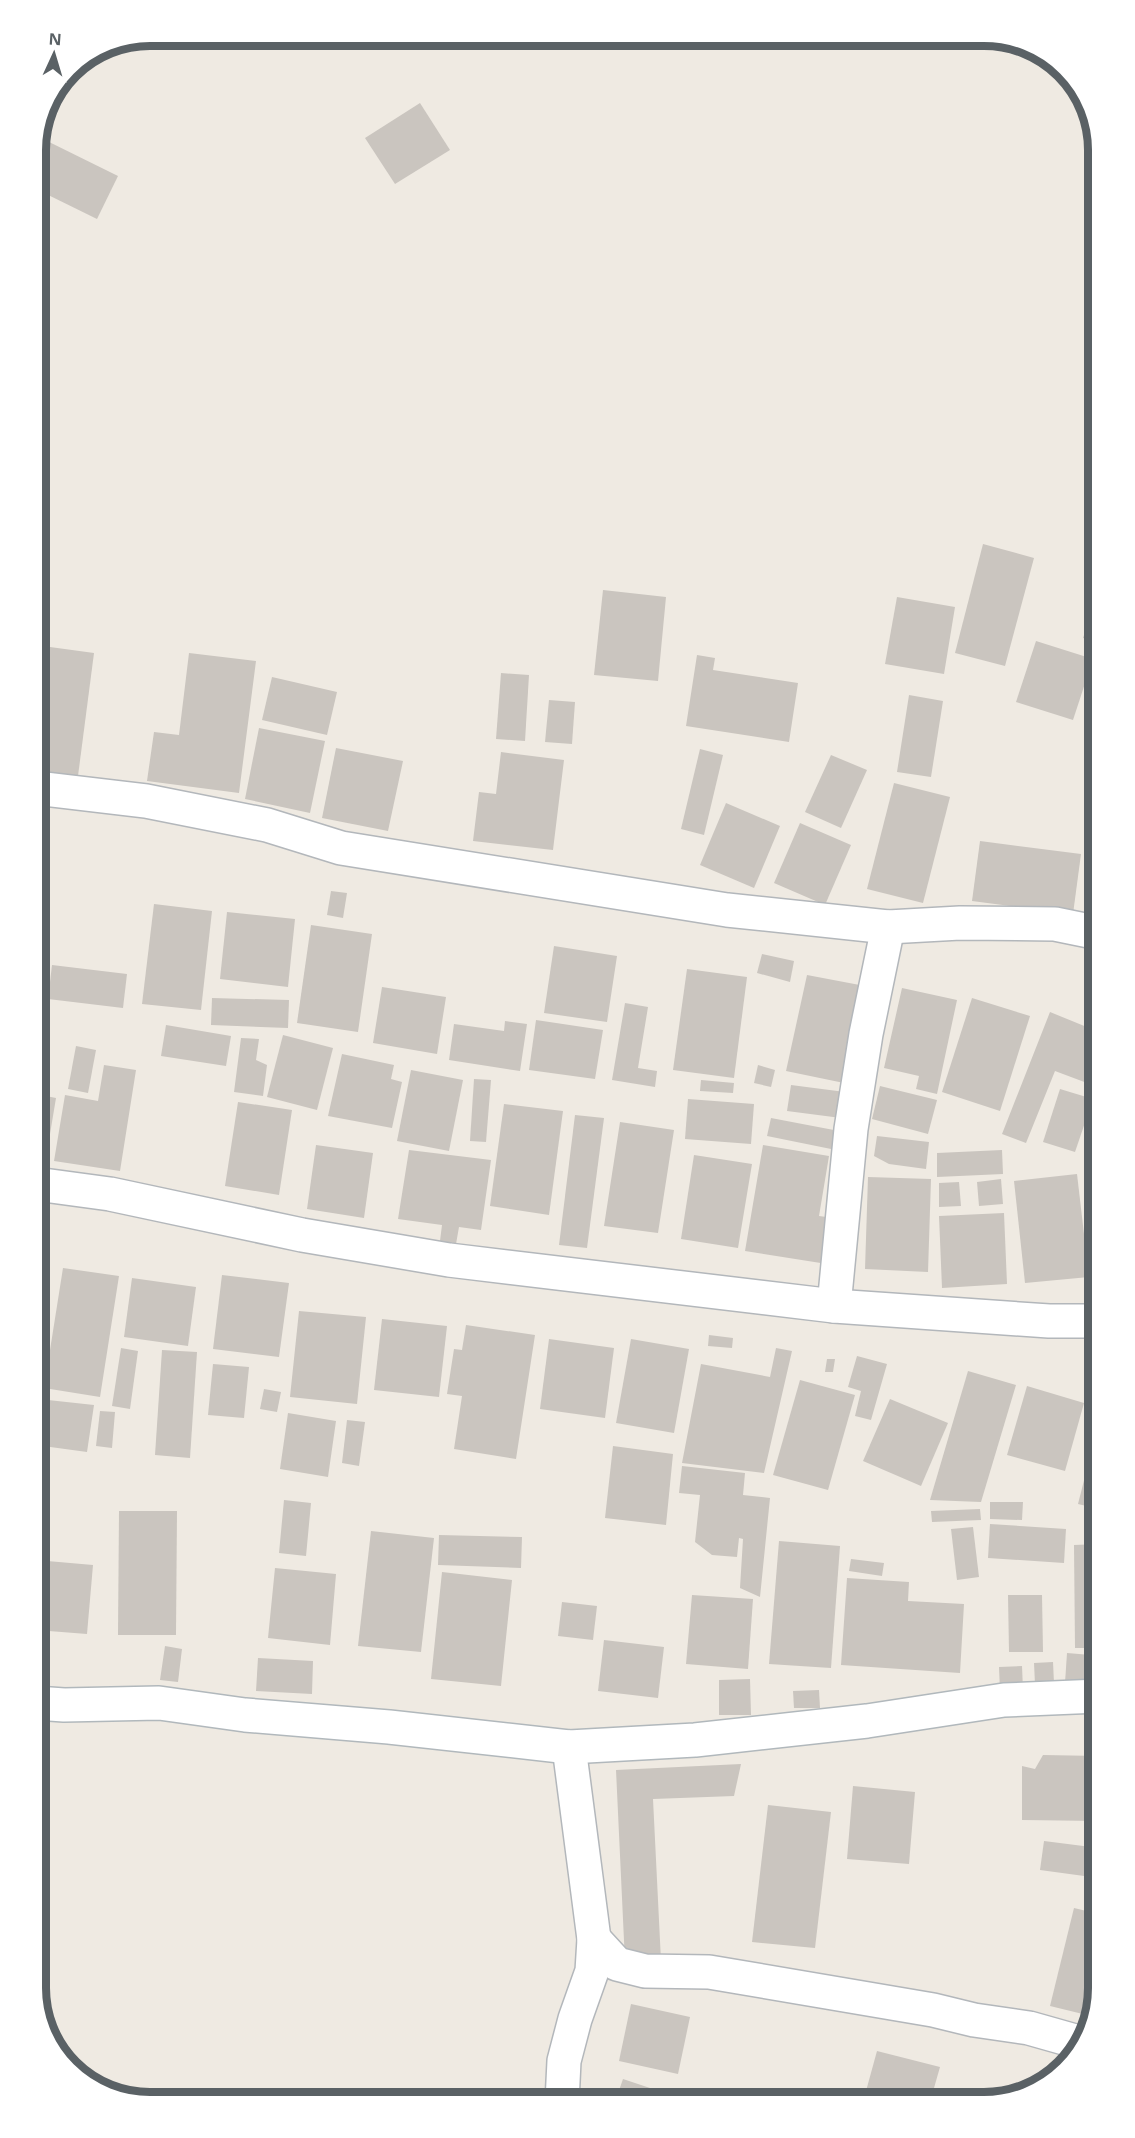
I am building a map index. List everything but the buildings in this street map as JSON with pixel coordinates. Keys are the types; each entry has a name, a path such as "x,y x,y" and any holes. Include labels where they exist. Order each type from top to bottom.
{"street":[{"path":"47,789 146,801 267,825 341,848 727,910 888,927 960,923 1055,924 1088,931"},
{"path":"834,1306 851,1129 866,1034 888,927"},
{"path":"46,1185 110,1194 302,1235 449,1260 834,1306 1049,1321 1088,1321"},
{"path":"46,1703 159,1703 245,1715 389,1727 569,1748 695,1740 867,1721 1004,1700 1088,1696"},
{"path":"563,2091 564,2061 575,2019 592,1971 594,1939 569,1748"},
{"path":"594,1939 616,1964 645,1971 720,1974 1029,2028 1074,2041"}]}
